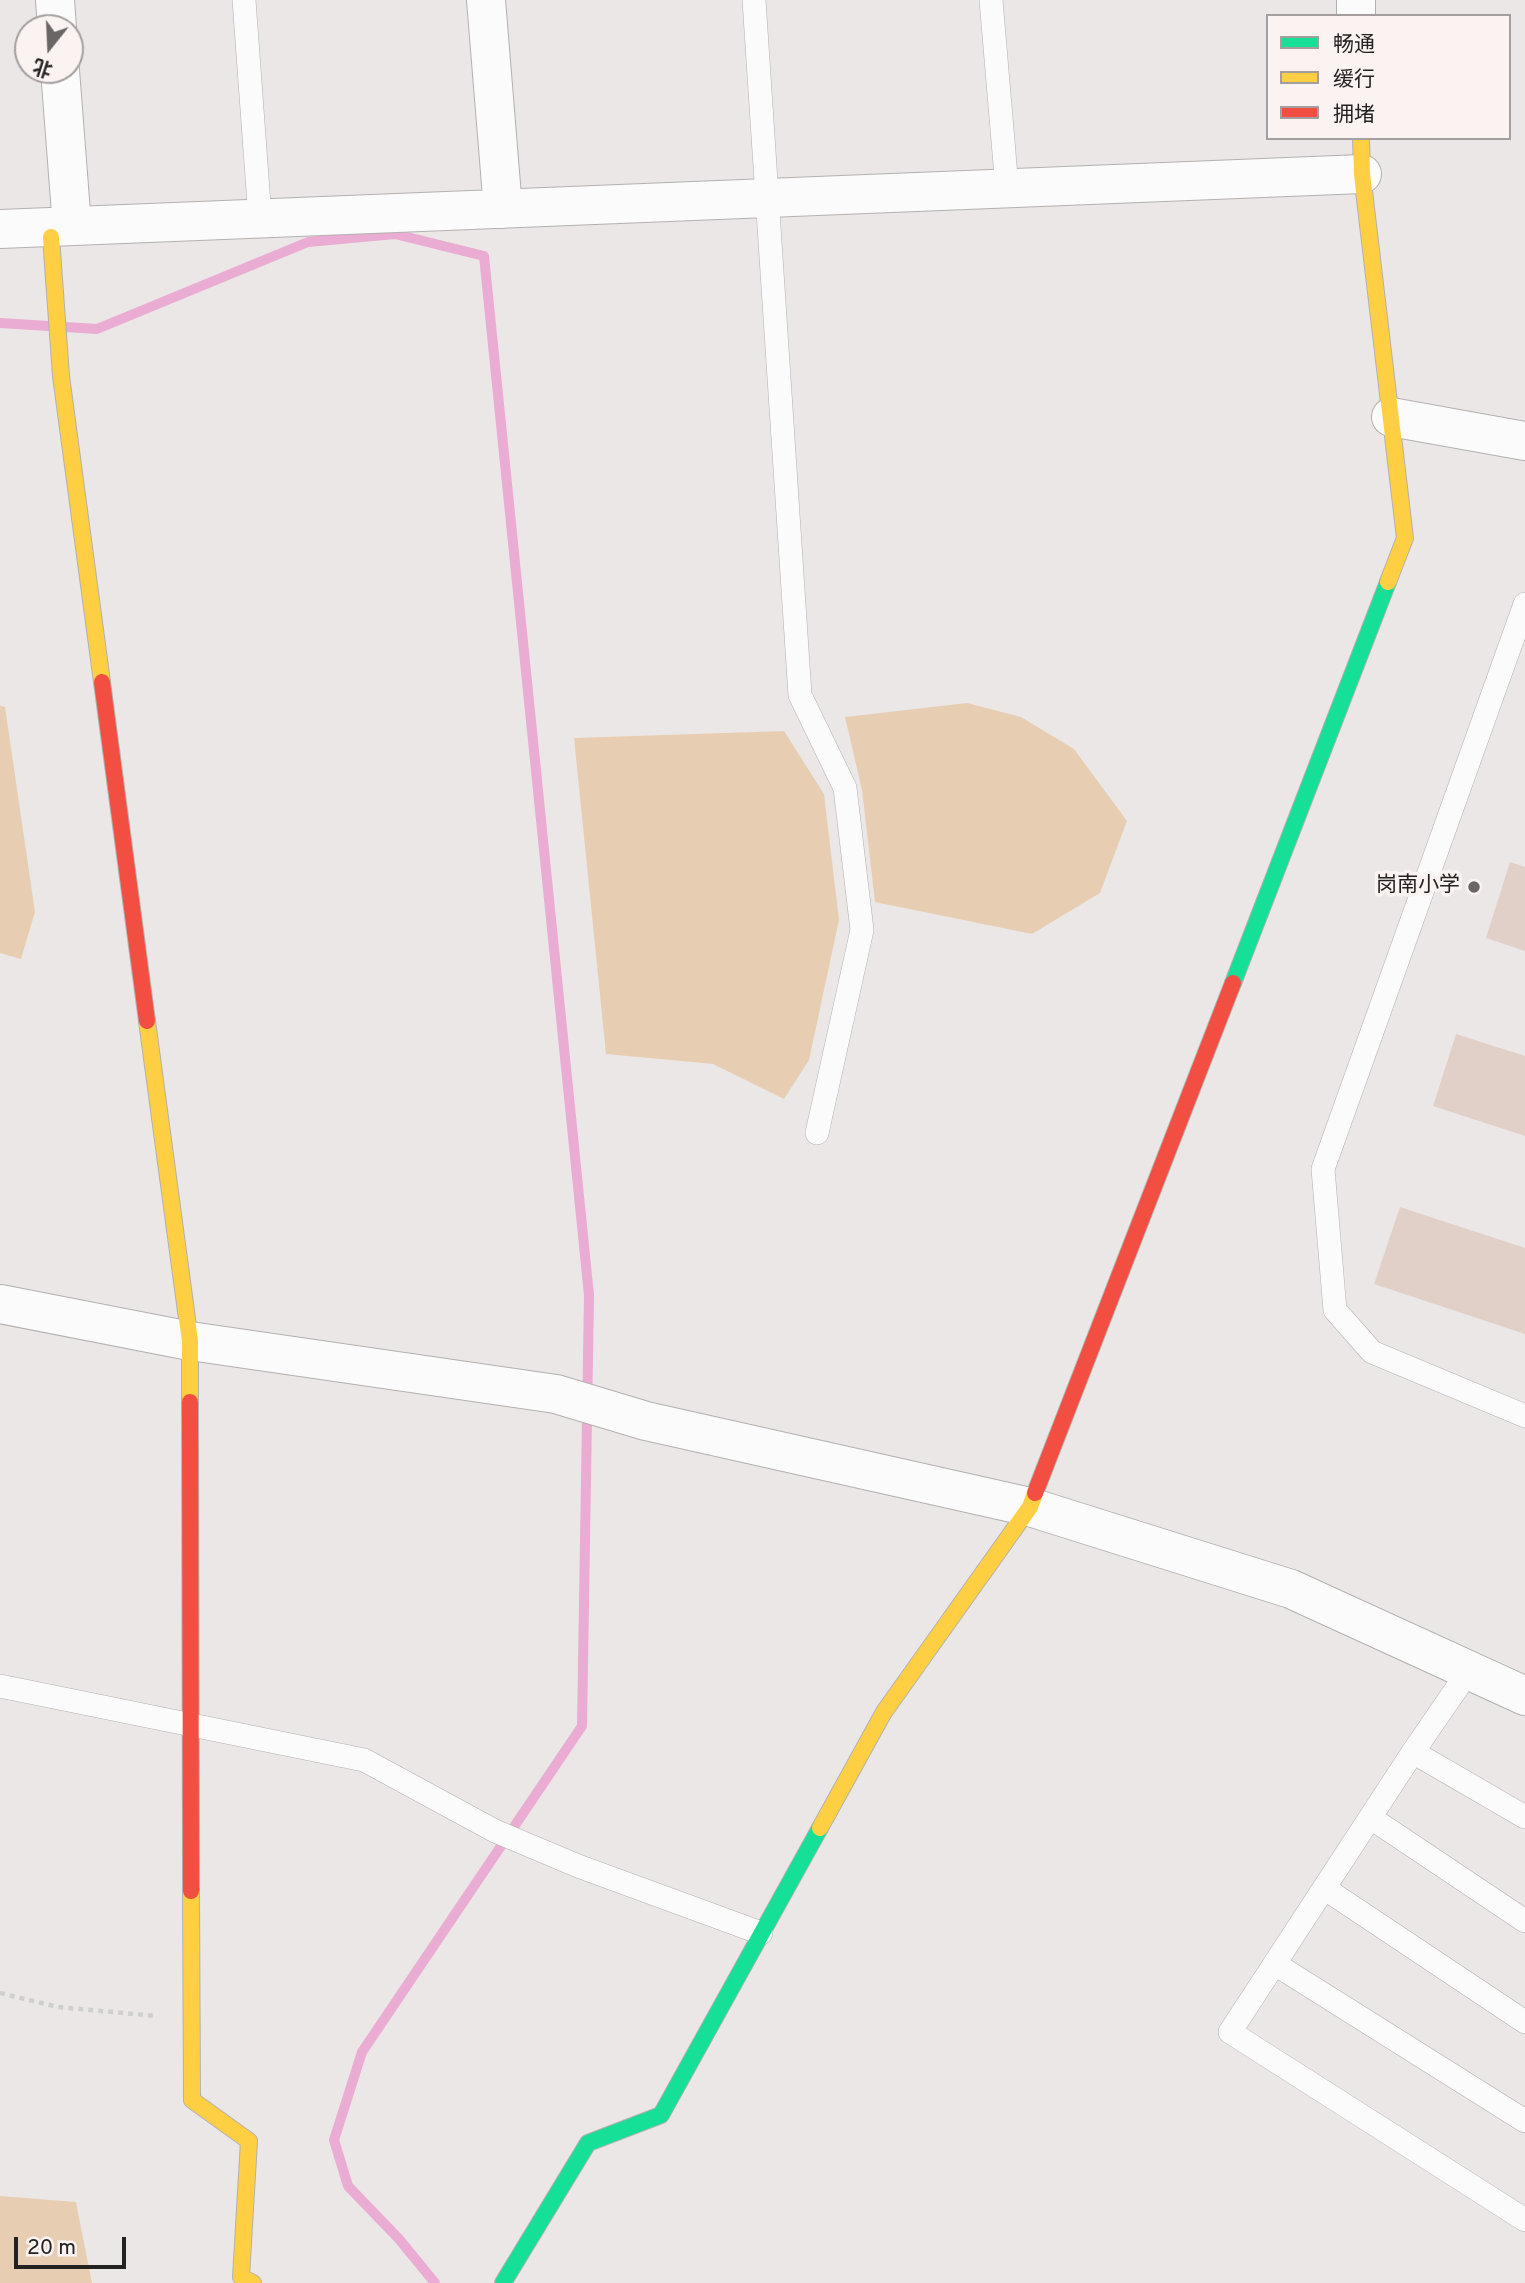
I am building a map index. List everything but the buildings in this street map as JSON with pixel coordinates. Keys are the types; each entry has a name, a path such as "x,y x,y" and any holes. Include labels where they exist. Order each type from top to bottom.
{"street":[{"path":"486,0 503,209"},
{"path":"60,84 61,376 190,1341 192,2100 249,2141 242,2277 253,2283"},
{"path":"0,229 62,231 260,218 1007,188 1361,156 1405,538 1030,1507 884,1712 661,2115 588,2143 503,2283"},
{"path":"1391,417 1525,441"},
{"path":"0,1304 190,1341 556,1394 646,1421 1030,1507 1291,1589 1525,1696"}],"lane":[{"path":"244,0 260,218"},
{"path":"754,0 800,695 845,788 862,930 817,1133"},
{"path":"991,0 1007,188"},
{"path":"1525,604 1323,1169 1335,1310 1372,1352 1525,1416"},
{"path":"1470,1669 1230,2032 1525,2220"},
{"path":"0,1686 191,1727 365,1760 495,1830 578,1866 761,1933"},
{"path":"1413,1752 1525,1817"},
{"path":"1371,1818 1525,1921"},
{"path":"1324,1888 1525,2022"},
{"path":"1275,1964 1525,2121"}],"path":[{"path":"0,1993 58,2007 191,2019"}],"shaded area":[{"path":"967,703 1021,717 1074,749 1127,821 1100,893 1032,934 875,902 862,790 845,717"},
{"path":"0,706 5,707 35,912 21,959 0,953"},
{"path":"784,731 824,794 839,920 809,1060 784,1099 713,1064 606,1054 574,738"},
{"path":"0,2196 76,2202 92,2283 0,2283"}],"waterway":[{"path":"0,323 97,329 308,242 395,234 484,256 589,1295 582,1726 362,2052 334,2140 348,2186 399,2239 435,2283"}],"traffic: fast":[{"path":"1233,983 1388,582"},
{"path":"503,2283 588,2143 661,2115 820,1828"}],"traffic: slow":[{"path":"1361,140 1362,174 1405,538 1388,582"},
{"path":"51,237 61,376 102,682"},
{"path":"147,1021 190,1341 190,1402"},
{"path":"820,1828 884,1712 1030,1507 1035,1493"},
{"path":"191,1891 192,2100 249,2141 241,2277 253,2283"}],"traffic: jam":[{"path":"102,682 147,1021"},
{"path":"1035,1493 1233,983"},
{"path":"190,1402 191,1891"}],"place":[{"name":"岗南小学","path":"1474,887"}]}
